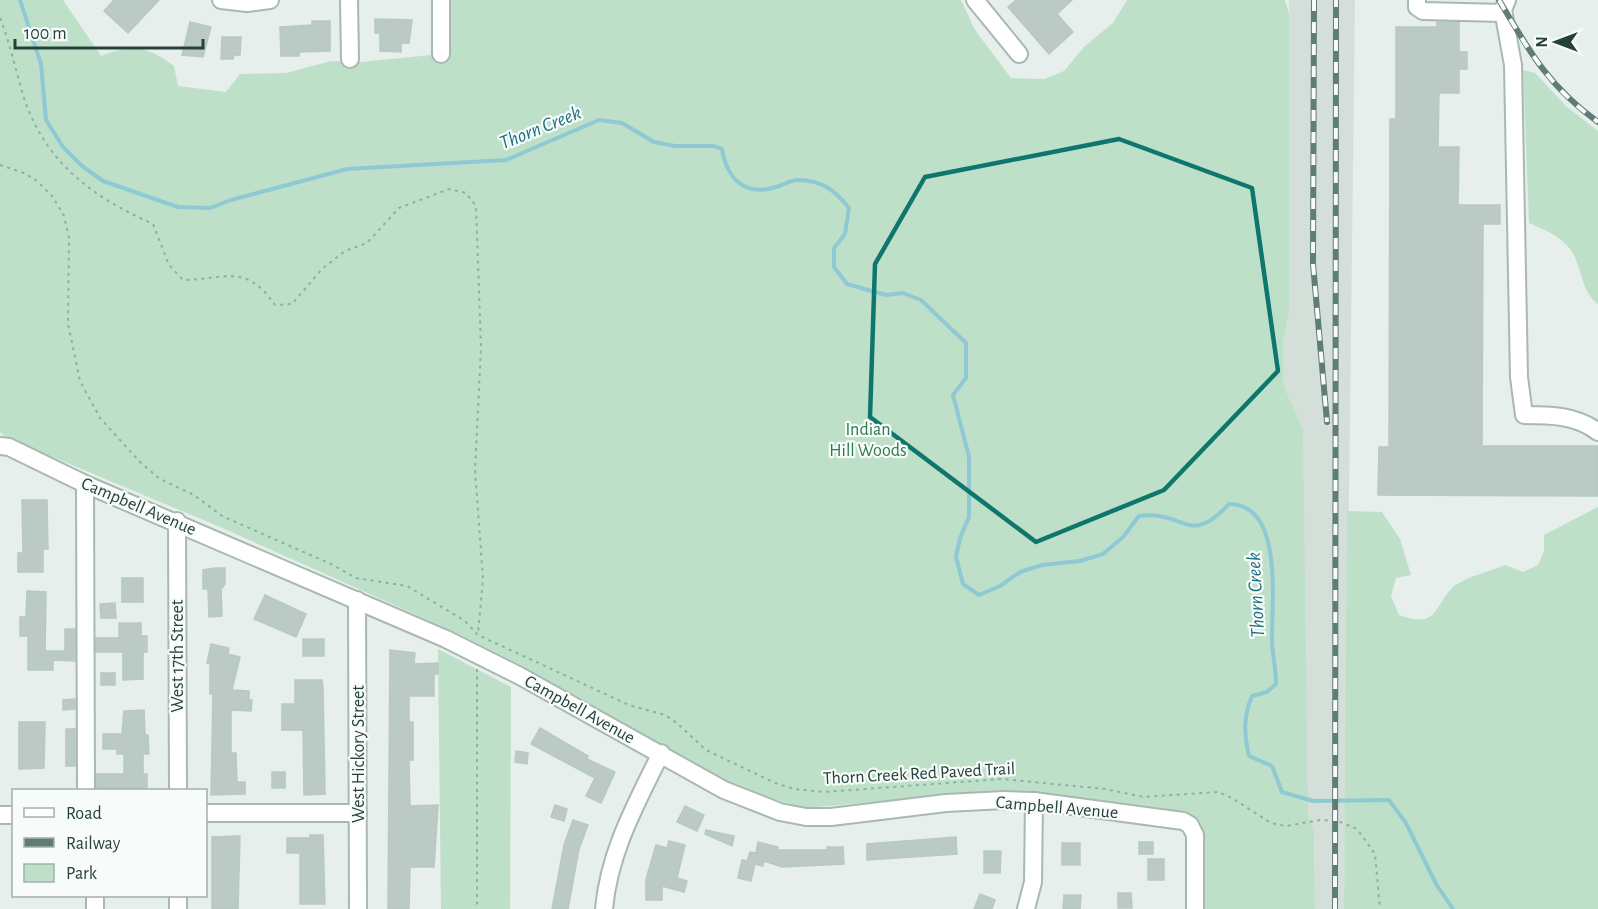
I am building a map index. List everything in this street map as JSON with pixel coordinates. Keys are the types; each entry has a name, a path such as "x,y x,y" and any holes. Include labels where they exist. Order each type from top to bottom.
{"street":[{"path":"221,0 247,3 270,0"},
{"path":"349,0 350,59"},
{"path":"441,0 441,54"},
{"path":"975,0 1019,54"},
{"path":"1417,0 1419,10 1463,6 1505,6 1513,65 1519,377 1524,415 1561,416 1589,425 1598,432"},
{"name":"Campbell Avenue","path":"0,446 9,447 85,484 177,521 446,639 662,753 724,790 780,812 806,817 831,816 946,803 1034,801 1183,821 1190,825 1195,835 1195,909"},
{"path":"85,484 86,789"},
{"name":"West 17th Street","path":"177,521 178,789"},
{"name":"West Hickory Street","path":"357,600 358,909"},
{"path":"604,909 605,892 619,839 662,753"},
{"path":"1026,909 1032,882 1034,801"},
{"path":"207,813 358,813"}],"path":[{"path":"0,18 26,102 42,142 72,176 93,192 124,211 153,224 169,265 183,280 212,280 231,274 251,280 264,290 275,305 292,304 322,269 345,250 368,243 399,208 449,189 466,193 476,206 481,348 475,470 483,579 478,636"},
{"name":"Thorn Creek Red Paved Trail","path":"0,165 24,172 37,181 53,197 64,216 69,238 68,324 74,361 80,381 99,418 141,463 160,479 194,495 222,516 331,564 356,578 407,586 465,621 478,636 629,705 664,715 677,723 706,750 794,789 824,792 1002,779 1105,789 1144,797 1208,791 1232,798 1272,823 1286,826 1320,820 1338,821 1357,829 1371,845 1377,863 1380,909"},
{"path":"476,676 477,909"}],"highlighted area":[{"path":"1119,139 1252,188 1278,371 1164,490 1036,542 870,417 875,264 925,177"}],"shaded area":[{"path":"1289,0 1355,0 1344,909 1315,909 1314,829 1308,817 1284,387 1283,342 1289,312"}],"green space":[{"name":"Indian Hill Woods","path":"0,0 63,0 101,56 131,49 147,51 174,66 178,86 226,92 240,74 286,73 331,61 361,62 431,55 434,0 961,0 975,30 1011,78 1044,79 1064,71 1085,46 1113,23 1127,0 1285,0 1289,14 1289,312 1283,342 1284,387 1303,430 1308,817 1314,828 1315,909 1204,909 1202,829 1181,811 1053,794 951,795 806,808 759,795 721,779 521,665 459,634 220,527 5,437 0,432"},
{"path":"1523,70 1535,73 1566,106 1598,131 1598,304 1592,299 1584,285 1574,255 1566,244 1556,236 1529,223"},
{"path":"1598,507 1598,909 1344,909 1347,511 1382,512 1400,539 1411,575 1396,578 1391,596 1399,615 1422,619 1434,614 1453,587 1463,581 1505,565 1523,572 1538,565 1544,551 1544,535"},
{"path":"438,649 511,687 510,909 441,909"}],"building":[{"path":"114,0 159,0 128,33 104,11"},
{"path":"1016,0 1072,0 1057,14 1073,32 1049,54 1008,7"},
{"path":"375,19 412,20 409,43 401,43 401,52 380,51 380,33 375,33"},
{"path":"312,21 330,21 330,51 299,52 299,56 281,56 280,27 312,25"},
{"path":"190,22 211,27 203,57 182,55"},
{"path":"1437,22 1459,22 1459,52 1467,52 1467,69 1459,69 1459,93 1439,93 1438,147 1459,147 1458,205 1500,205 1500,224 1483,224 1482,446 1598,446 1598,496 1378,495 1379,447 1389,447 1390,119 1396,119 1396,27 1437,27"},
{"path":"222,37 241,37 240,55 234,55 233,59 221,59"},
{"path":"22,500 47,500 48,549 43,549 43,572 18,572 18,553 23,553"},
{"path":"225,568 225,584 221,589 222,616 209,617 208,589 203,589 203,570"},
{"path":"122,578 143,578 143,602 122,602"},
{"path":"27,591 46,592 45,651 65,651 65,629 75,629 75,661 53,660 53,670 28,670 28,636 20,636 20,617 26,617"},
{"path":"265,595 306,614 296,637 254,619"},
{"path":"115,603 116,618 101,618 100,604"},
{"path":"119,623 141,623 141,636 147,636 147,652 143,652 143,679 123,680 123,652 96,652 96,638 119,638"},
{"path":"303,639 324,639 324,656 303,656"},
{"path":"211,644 229,648 228,654 240,657 232,690 249,691 249,700 252,700 251,711 231,710 231,753 236,753 237,782 245,782 245,794 211,795 213,694 210,694 210,664 207,663"},
{"path":"390,650 415,653 414,664 438,663 438,674 434,674 434,696 409,696 409,722 413,722 413,760 409,760 410,806 438,805 434,867 410,867 409,909 388,909"},
{"path":"101,673 115,673 115,685 101,685"},
{"path":"295,680 322,680 325,794 304,795 303,730 282,730 282,704 295,704"},
{"path":"75,699 75,709 63,710 63,700"},
{"path":"144,710 145,735 148,735 149,754 143,754 143,774 147,774 147,789 96,789 96,774 124,774 124,754 117,754 117,749 103,749 103,734 122,734 124,711"},
{"path":"19,722 45,722 44,768 19,769"},
{"path":"540,728 588,756 587,759 615,772 601,803 586,796 595,778 531,744"},
{"path":"66,729 75,729 75,766 66,766"},
{"path":"516,751 528,753 527,764 515,762"},
{"path":"272,772 285,772 285,788 272,788"},
{"path":"555,805 567,809 564,821 551,817"},
{"path":"685,806 704,815 697,831 677,822"},
{"path":"573,820 588,825 579,849 568,909 552,909 564,845"},
{"path":"706,830 734,836 732,846 705,834"},
{"path":"310,835 323,835 325,904 300,904 300,853 287,853 287,838 310,838"},
{"path":"240,836 238,909 212,909 212,837"},
{"path":"956,837 957,854 867,860 867,844"},
{"path":"669,841 685,845 677,878 687,881 684,892 662,886 662,900 646,900 646,879 656,845 667,848"},
{"path":"758,842 778,847 777,850 827,850 827,847 843,847 844,864 782,867 764,861 763,866 755,864 751,881 738,878 742,860 747,861 750,852 756,853"},
{"path":"1139,842 1153,842 1153,854 1139,854"},
{"path":"1062,843 1080,843 1080,865 1062,865"},
{"path":"984,851 1001,851 1000,873 984,873"},
{"path":"1148,859 1164,859 1164,880 1148,880"},
{"path":"1118,893 1131,893 1132,908 1118,908"},
{"path":"980,894 995,900 992,909 974,909"},
{"path":"1064,895 1081,895 1080,909 1063,909"}],"waterway":[{"name":"Thorn Creek","path":"20,0 41,64 46,120 63,147 82,166 103,181 178,207 210,208 231,200 347,169 506,160 599,120 622,123 654,142 675,146 714,146 722,149 724,160 733,177 739,183 755,190 776,187 798,180 806,180 827,187 849,208 845,234 834,248 834,267 847,284 886,295 903,293 921,300 966,343 966,378 953,395 969,457 969,517 960,538 956,557 963,584 979,595 1000,586 1020,572 1042,565 1080,561 1103,554 1123,537 1139,516 1167,518 1195,526 1204,524 1215,517 1229,504 1247,508 1259,520 1267,538 1271,559 1272,643 1276,674 1276,684 1267,692 1252,696 1249,704 1245,726 1249,756 1272,766 1282,792 1313,801 1389,800 1406,823 1436,884 1453,909"}],"railway":[{"path":"1314,0 1313,264 1327,422"},
{"path":"1335,909 1336,0"},
{"path":"1499,0 1541,67 1566,95 1598,122"}]}
